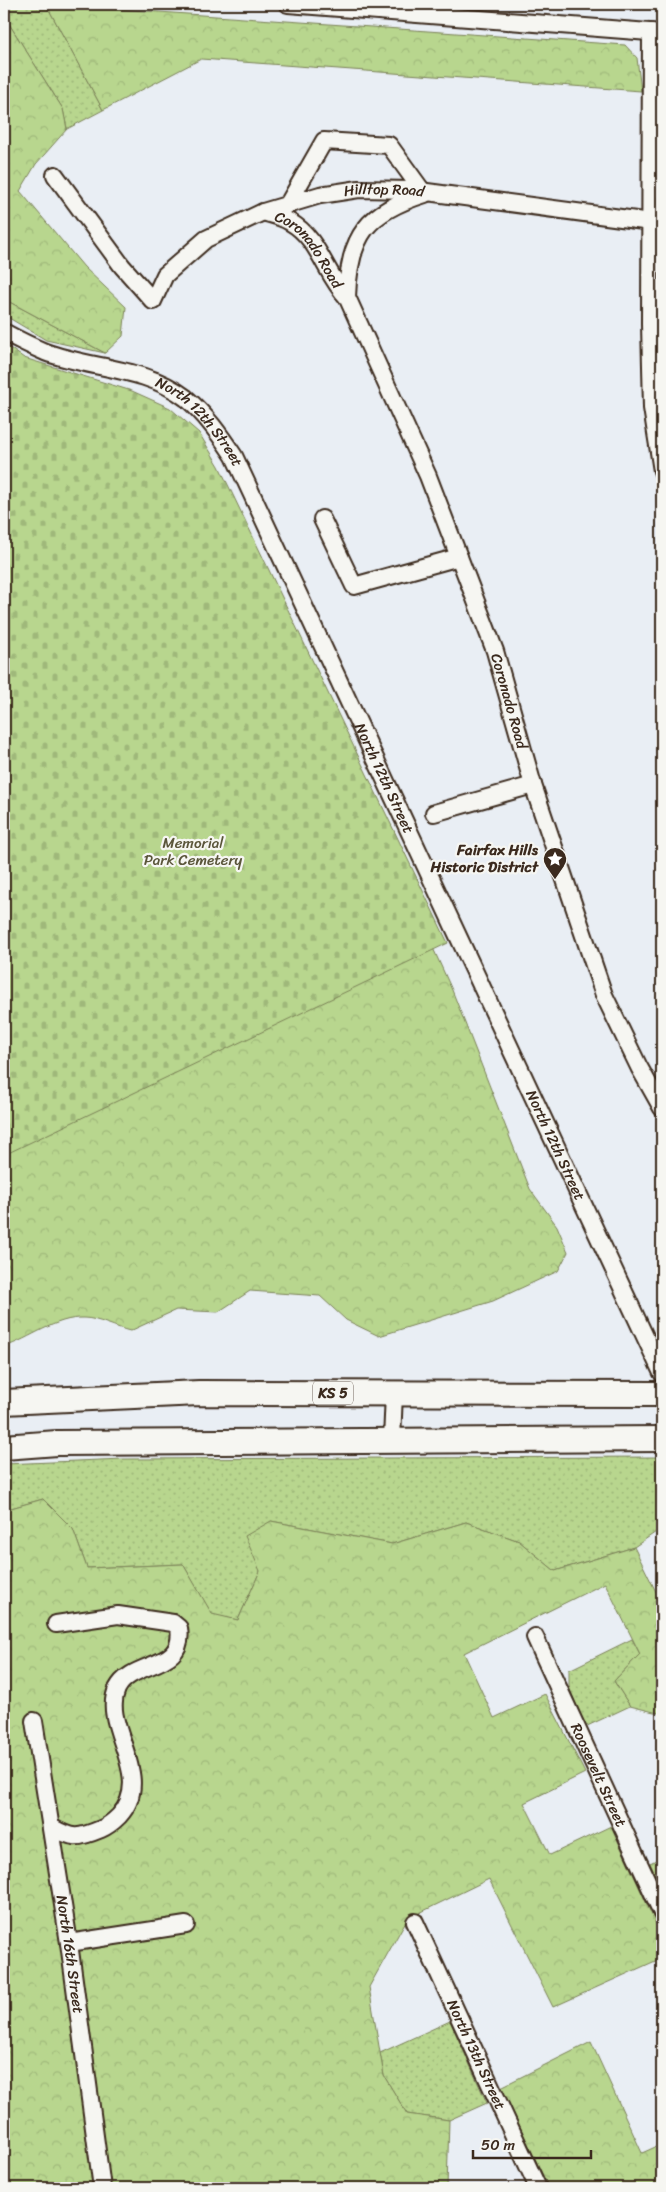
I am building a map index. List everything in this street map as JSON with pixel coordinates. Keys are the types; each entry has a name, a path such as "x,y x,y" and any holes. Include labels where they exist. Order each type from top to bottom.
{"highway":[{"name":"KS 5","path":"4,1402 199,1393 662,1394"},
{"path":"4,1447 58,1443 662,1439"}],"street":[{"path":"288,4 657,32 650,324 652,408 662,471"},
{"path":"288,204 324,140 389,145 427,192"},
{"name":"Hilltop Road","path":"55,175 122,266 153,301 166,276 206,239 264,212 320,195 359,189 427,192 651,222"},
{"name":"Coronado Road","path":"347,297 350,263 356,243 370,222 392,206 427,192"},
{"name":"Coronado Road","path":"264,212 290,222 301,230 321,257 337,286 347,297 428,476 496,651 533,784 604,995 639,1067 662,1108"},
{"name":"North 12th Street","path":"4,332 46,352 126,371 163,386 185,398 214,425 234,456 662,1373"},
{"path":"322,519 354,586 459,557"},
{"path":"434,813 533,784"},
{"path":"392,1440 394,1393"},
{"path":"51,1828 68,1837 76,1837 107,1826 124,1811 129,1800 132,1780 129,1762 116,1718 114,1696 119,1686 127,1677 165,1659 178,1650 181,1638 179,1628 173,1623 118,1615 56,1624"},
{"name":"Roosevelt Street","path":"535,1637 662,1913"},
{"name":"North 16th Street","path":"34,1721 69,1943 102,2188"},
{"name":"North 13th Street","path":"415,1922 538,2188"},
{"path":"69,1943 186,1925"}],"green space":[{"path":"4,4 46,4 103,110 67,129 63,109 4,16"},
{"path":"46,4 625,45 637,58 641,91 201,59 103,110"},
{"path":"4,16 63,109 67,129 36,164 20,191 84,267 126,307 123,336 105,353 4,299"},
{"path":"4,299 105,353 46,340 4,315"},
{"name":"Memorial Park Cemetery","path":"4,344 24,358 132,391 170,408 199,433 219,466 448,943 4,1155"},
{"path":"4,719 394,862 452,990 530,1189 557,1226 568,1252 558,1271 493,1301 379,1336 346,1320 320,1296 250,1291 218,1312 176,1310 130,1331 95,1320 73,1319 53,1325 4,1347"},
{"path":"662,1457 662,1528 634,1547 555,1571 519,1541 466,1522 392,1544 271,1521 260,1571 238,1620 212,1615 183,1564 87,1568 73,1529 43,1499 4,1510 4,1464 124,1459"},
{"path":"43,1499 73,1529 87,1568 183,1564 212,1614 238,1620 260,1571 245,1536 271,1521 392,1544 466,1522 519,1541 555,1571 634,1547 662,1604 662,1714 630,1706 614,1681 640,1654 605,1583 464,1653 494,1718 545,1694 585,1773 524,1803 550,1855 611,1826 662,1937 662,1958 553,2007 489,1879 407,1919 369,1987 384,2076 407,2114 449,2120 447,2188 4,2188 4,1510"},
{"path":"632,1639 640,1654 614,1681 630,1706 585,1727 569,1687 569,1670"},
{"path":"662,1857 662,1890 650,1863"},
{"path":"450,2021 487,2103 449,2120 407,2114 384,2076 380,2053"},
{"path":"591,2042 642,2153 662,2144 662,2188 549,2188 501,2087"}],"place":[{"name":"Fairfax Hills Historic District","path":"555,880"}]}
